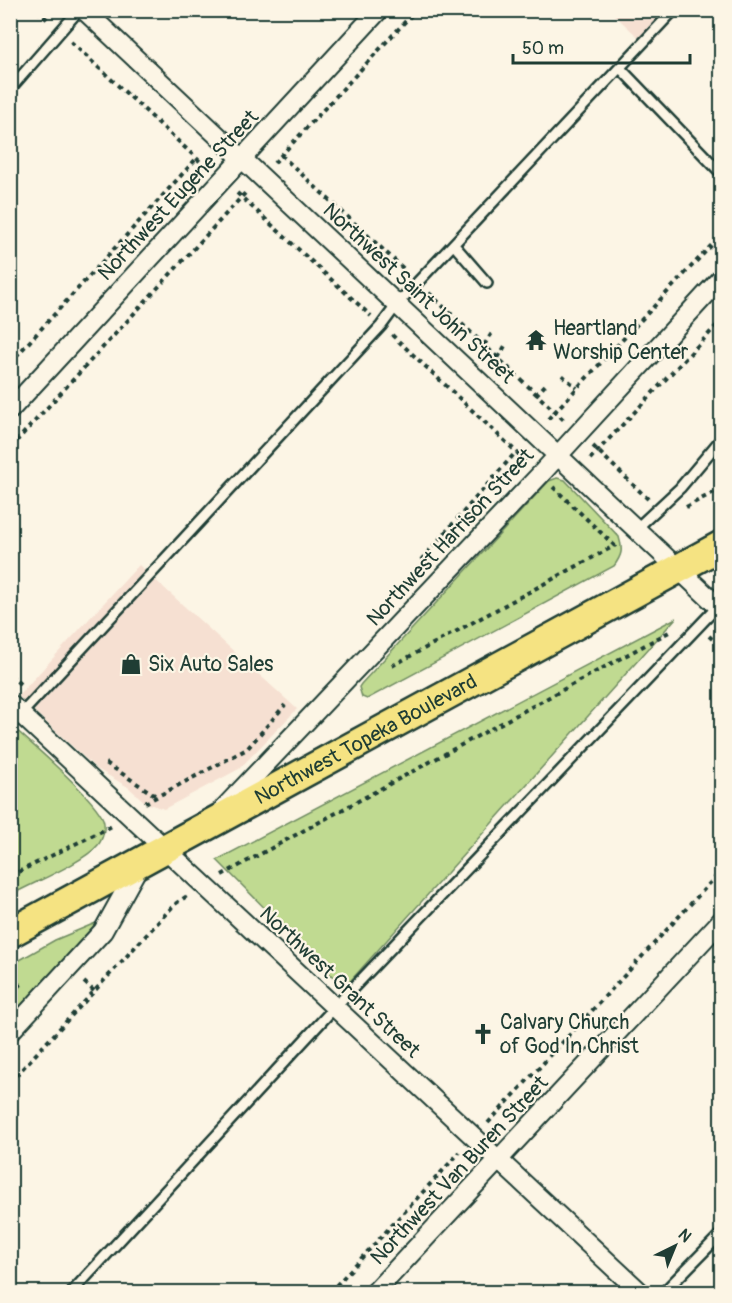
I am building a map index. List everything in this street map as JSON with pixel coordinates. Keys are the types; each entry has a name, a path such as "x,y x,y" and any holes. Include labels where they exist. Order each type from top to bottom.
{"main road":[{"name":"Northwest Topeka Boulevard","path":"10,933 722,545"}],"street":[{"name":"Northwest Saint John Street","path":"84,10 578,472 676,570 720,608"},
{"name":"Northwest Eugene Street","path":"10,410 379,10"},
{"name":"Northwest Harrison Street","path":"208,825 540,475 722,277"},
{"name":"Northwest Grant Street","path":"14,715 127,815 151,856 202,885 639,1293"},
{"path":"10,1032 103,931 151,856"},
{"name":"Northwest Van Buren Street","path":"375,1293 722,920"}],"lane":[{"path":"10,88 79,10"},
{"path":"14,715 36,698 381,326 398,303 674,10"},
{"path":"620,68 722,174"},
{"path":"454,244 487,283"},
{"path":"638,531 680,488 722,438"},
{"path":"72,1293 334,1008 720,608"},
{"path":"664,1293 722,1233"}],"path":[{"path":"37,10 196,159 242,197 615,546"},
{"path":"10,448 416,10"},
{"path":"281,155 668,517 722,488"},
{"path":"10,363 196,159"},
{"path":"421,560 554,412 722,234"},
{"path":"559,492 722,320"},
{"path":"484,345 492,333"},
{"path":"498,358 505,346"},
{"path":"562,375 577,388"},
{"path":"536,395 547,383"},
{"path":"392,666 615,546 638,531"},
{"path":"10,1082 176,904 202,885 677,628"},
{"path":"10,675 36,698"},
{"path":"10,876 102,832 156,796 247,748 285,705"},
{"path":"97,755 156,796"},
{"path":"330,1293 722,870"}],"shaded area":[{"path":"610,11 683,11 649,47"},
{"path":"139,565 297,709 239,769 164,809 146,803 128,787 97,769 18,696"}],"green space":[{"path":"557,478 565,480 619,537 621,552 614,566 367,699 362,697 359,687 361,684 549,481"},
{"path":"676,618 344,988 217,860"},
{"path":"10,724 87,797 103,819 104,826 101,840 91,852 69,866 11,895"},
{"path":"98,922 11,1017 11,965 55,940"}],"place":[{"name":"Heartland Worship Center","path":"536,340"},
{"name":"Six Auto Sales","path":"131,664"},
{"name":"Calvary Church of God In Christ","path":"483,1034"}]}
